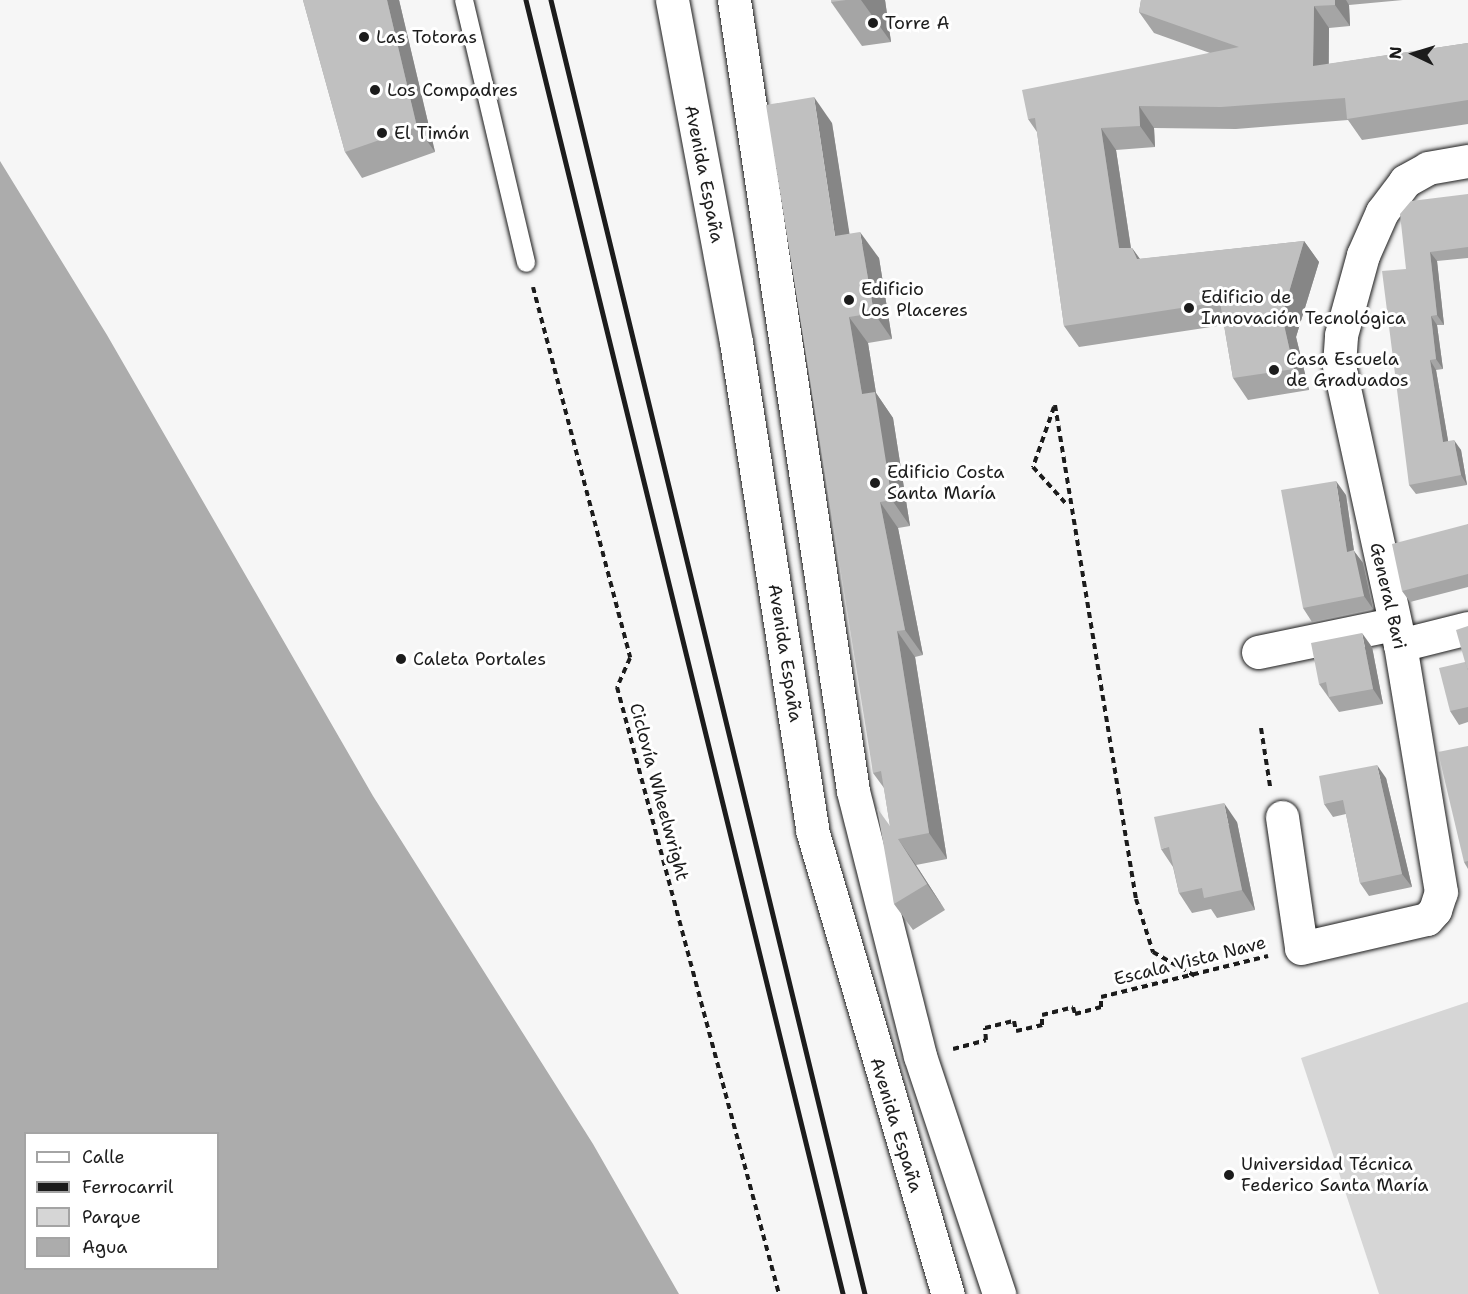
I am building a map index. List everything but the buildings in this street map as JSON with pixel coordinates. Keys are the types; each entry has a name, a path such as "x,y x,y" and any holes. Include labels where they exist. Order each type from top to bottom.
{"main road":[{"name":"Avenida España","path":"672,0 735,342 812,830 948,1294"},
{"path":"734,0 853,791 920,1056 999,1294"},
{"name":"General Bari","path":"1300,948 1427,920 1435,910 1440,892 1397,635 1339,365 1341,336 1362,255 1382,212 1405,181 1428,168 1468,161"},
{"path":"1258,652 1468,628"},
{"path":"1282,818 1300,948"}],"lane":[{"path":"464,0 526,263"}],"path":[{"name":"Ciclovía Wheelwright","path":"526,263 630,658 618,687 779,1294"},
{"path":"1068,507 1033,466 1054,405 1068,507 1136,899 1154,952 1195,976"},
{"path":"1261,728 1271,792 1282,818"},
{"name":"Escala Vista Nave","path":"920,1056 986,1040 985,1028 1014,1021 1016,1031 1042,1025 1042,1015 1073,1007 1075,1014 1101,1007 1101,997 1195,976 1300,948"}],"green space":[{"path":"1468,1002 1468,1294 1379,1294 1301,1058"}],"water":[{"path":"0,161 107,335 373,796 593,1144 679,1294 0,1294"}],"railway":[{"path":"526,0 843,1294"},
{"path":"551,0 865,1294"}],"place":[{"name":"Torre A","path":"873,23"},
{"name":"Las Totoras","path":"364,37"},
{"name":"Los Compadres","path":"375,90"},
{"name":"El Timón","path":"382,133"},
{"name":"Edificio Los Placeres","path":"849,300"},
{"name":"Edificio de Innovación Tecnológica","path":"1189,308"},
{"name":"Casa Escuela de Graduados","path":"1274,370"},
{"name":"Edificio Costa Santa María","path":"875,483"},
{"name":"Caleta Portales","path":"401,659"},
{"name":"Universidad Técnica Federico Santa María","path":"1229,1175"}]}
